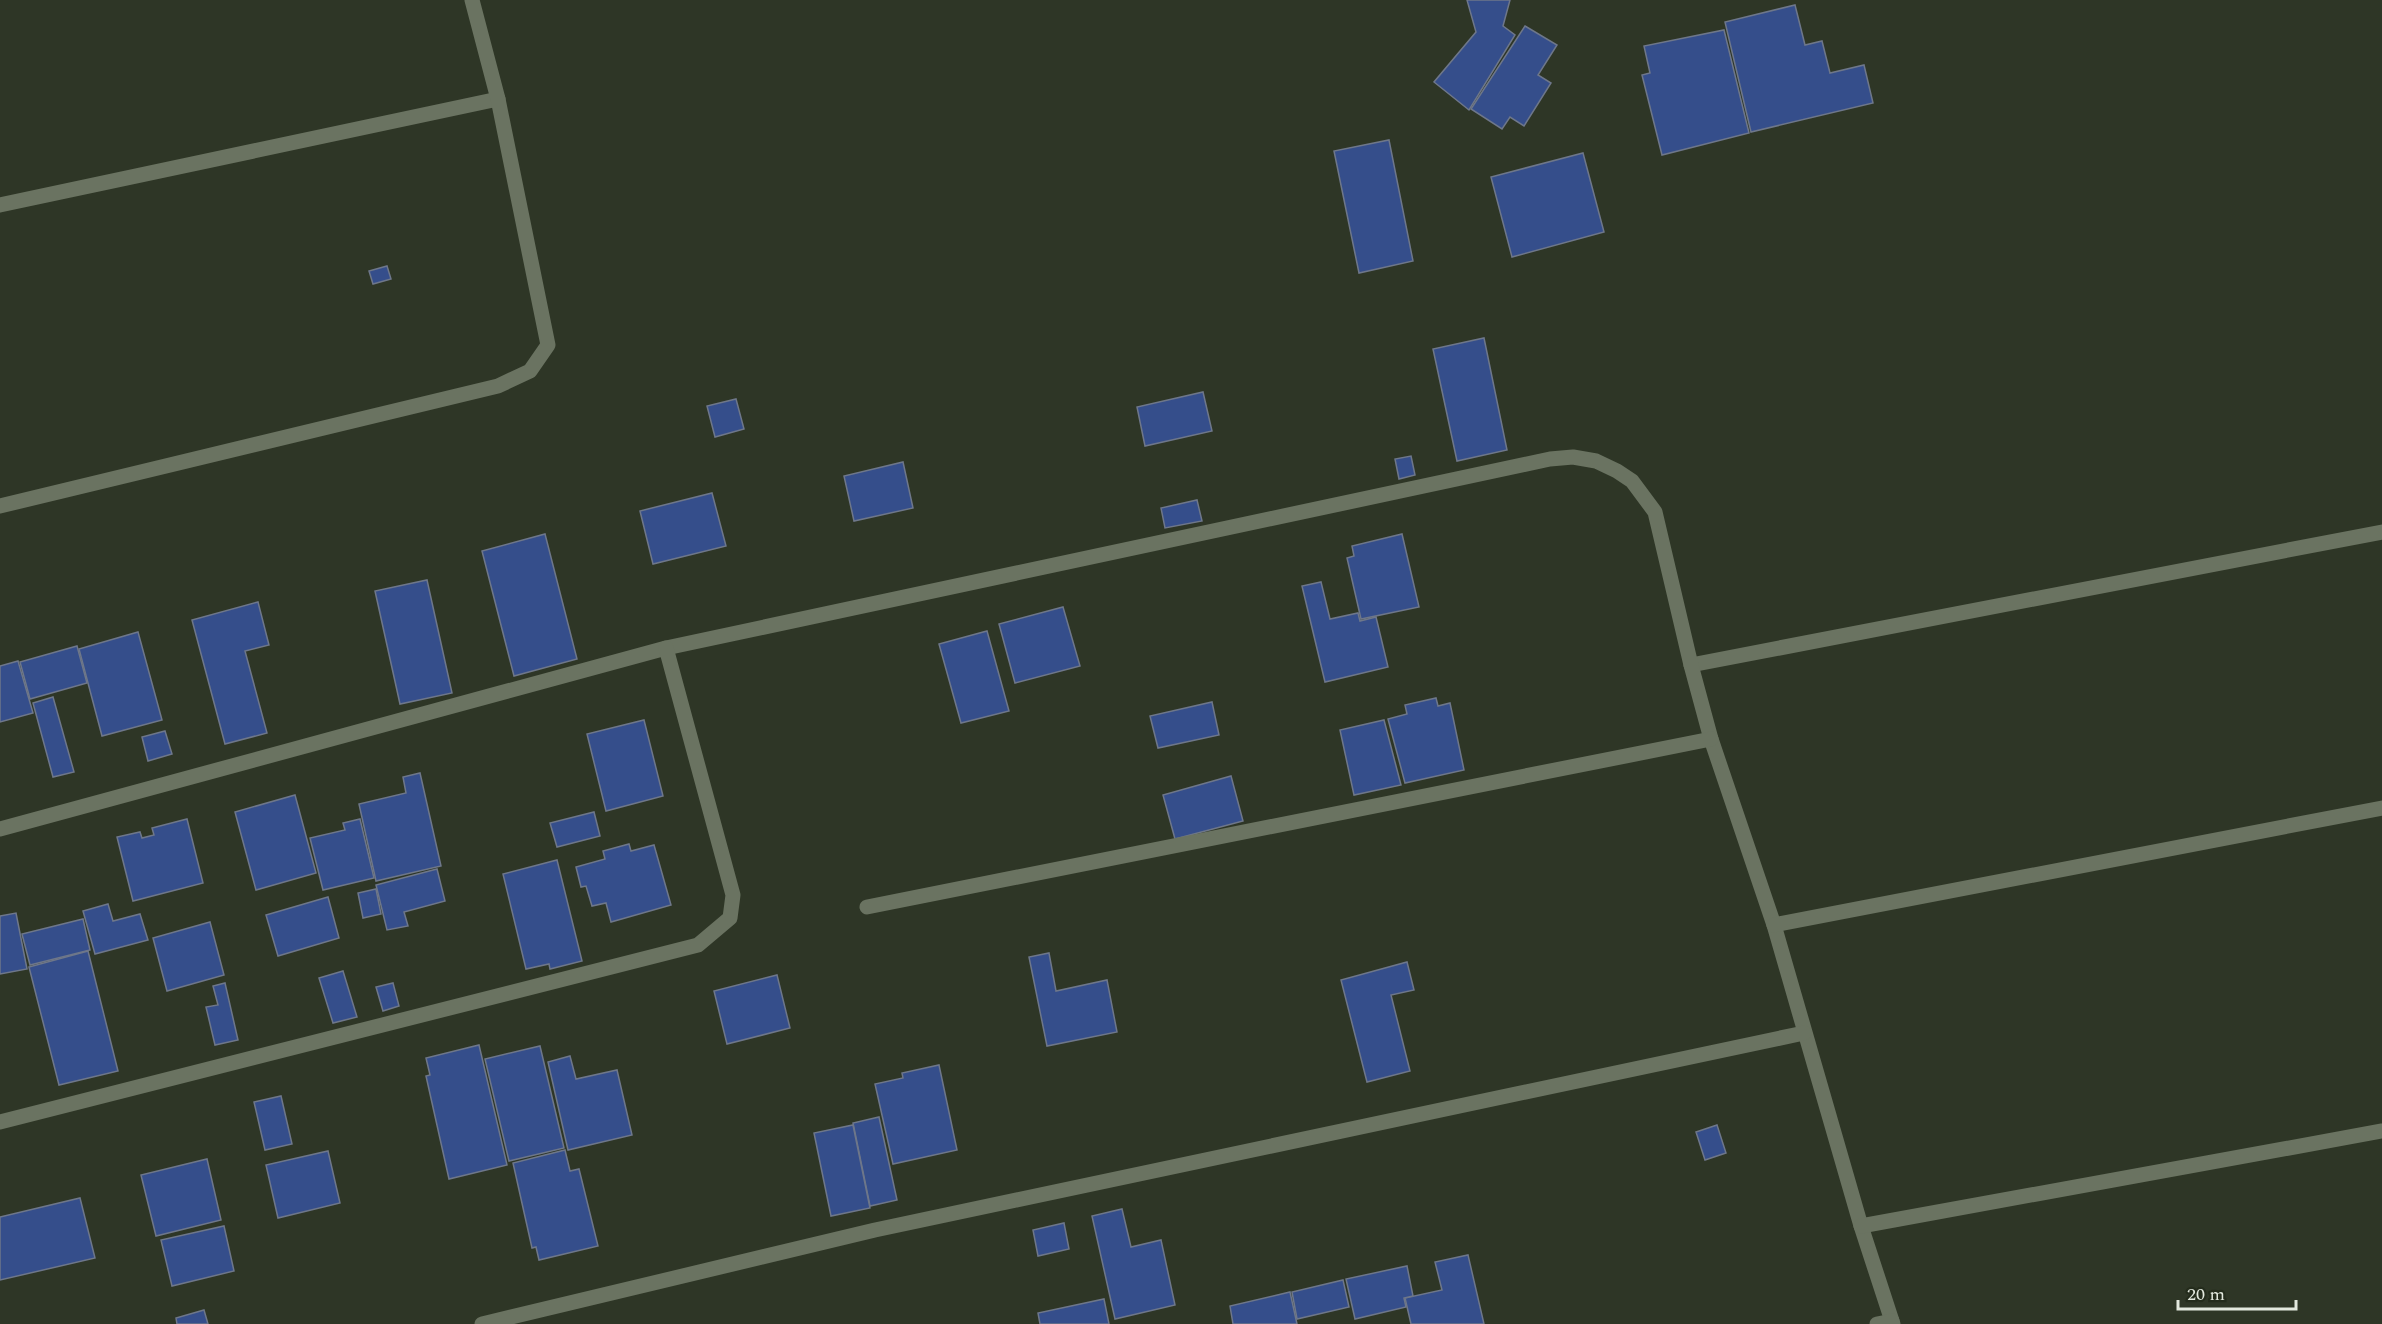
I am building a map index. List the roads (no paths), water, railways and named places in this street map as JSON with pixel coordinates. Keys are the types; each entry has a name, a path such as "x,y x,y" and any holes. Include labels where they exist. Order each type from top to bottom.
{"street":[{"path":"0,506 498,386 530,371 548,345 498,99 472,0"},
{"path":"0,205 498,99"},
{"path":"0,829 666,648 1550,459 1573,457 1596,461 1632,481 1655,512 1711,739 1774,925 1888,1323"},
{"path":"1691,665 2382,532"},
{"path":"0,1122 698,945 730,918 733,895 666,648"},
{"path":"867,907 1711,739"},
{"path":"1774,925 2382,808"},
{"path":"482,1324 534,1318 875,1230 1804,1033"},
{"path":"1861,1226 2382,1131"}]}
